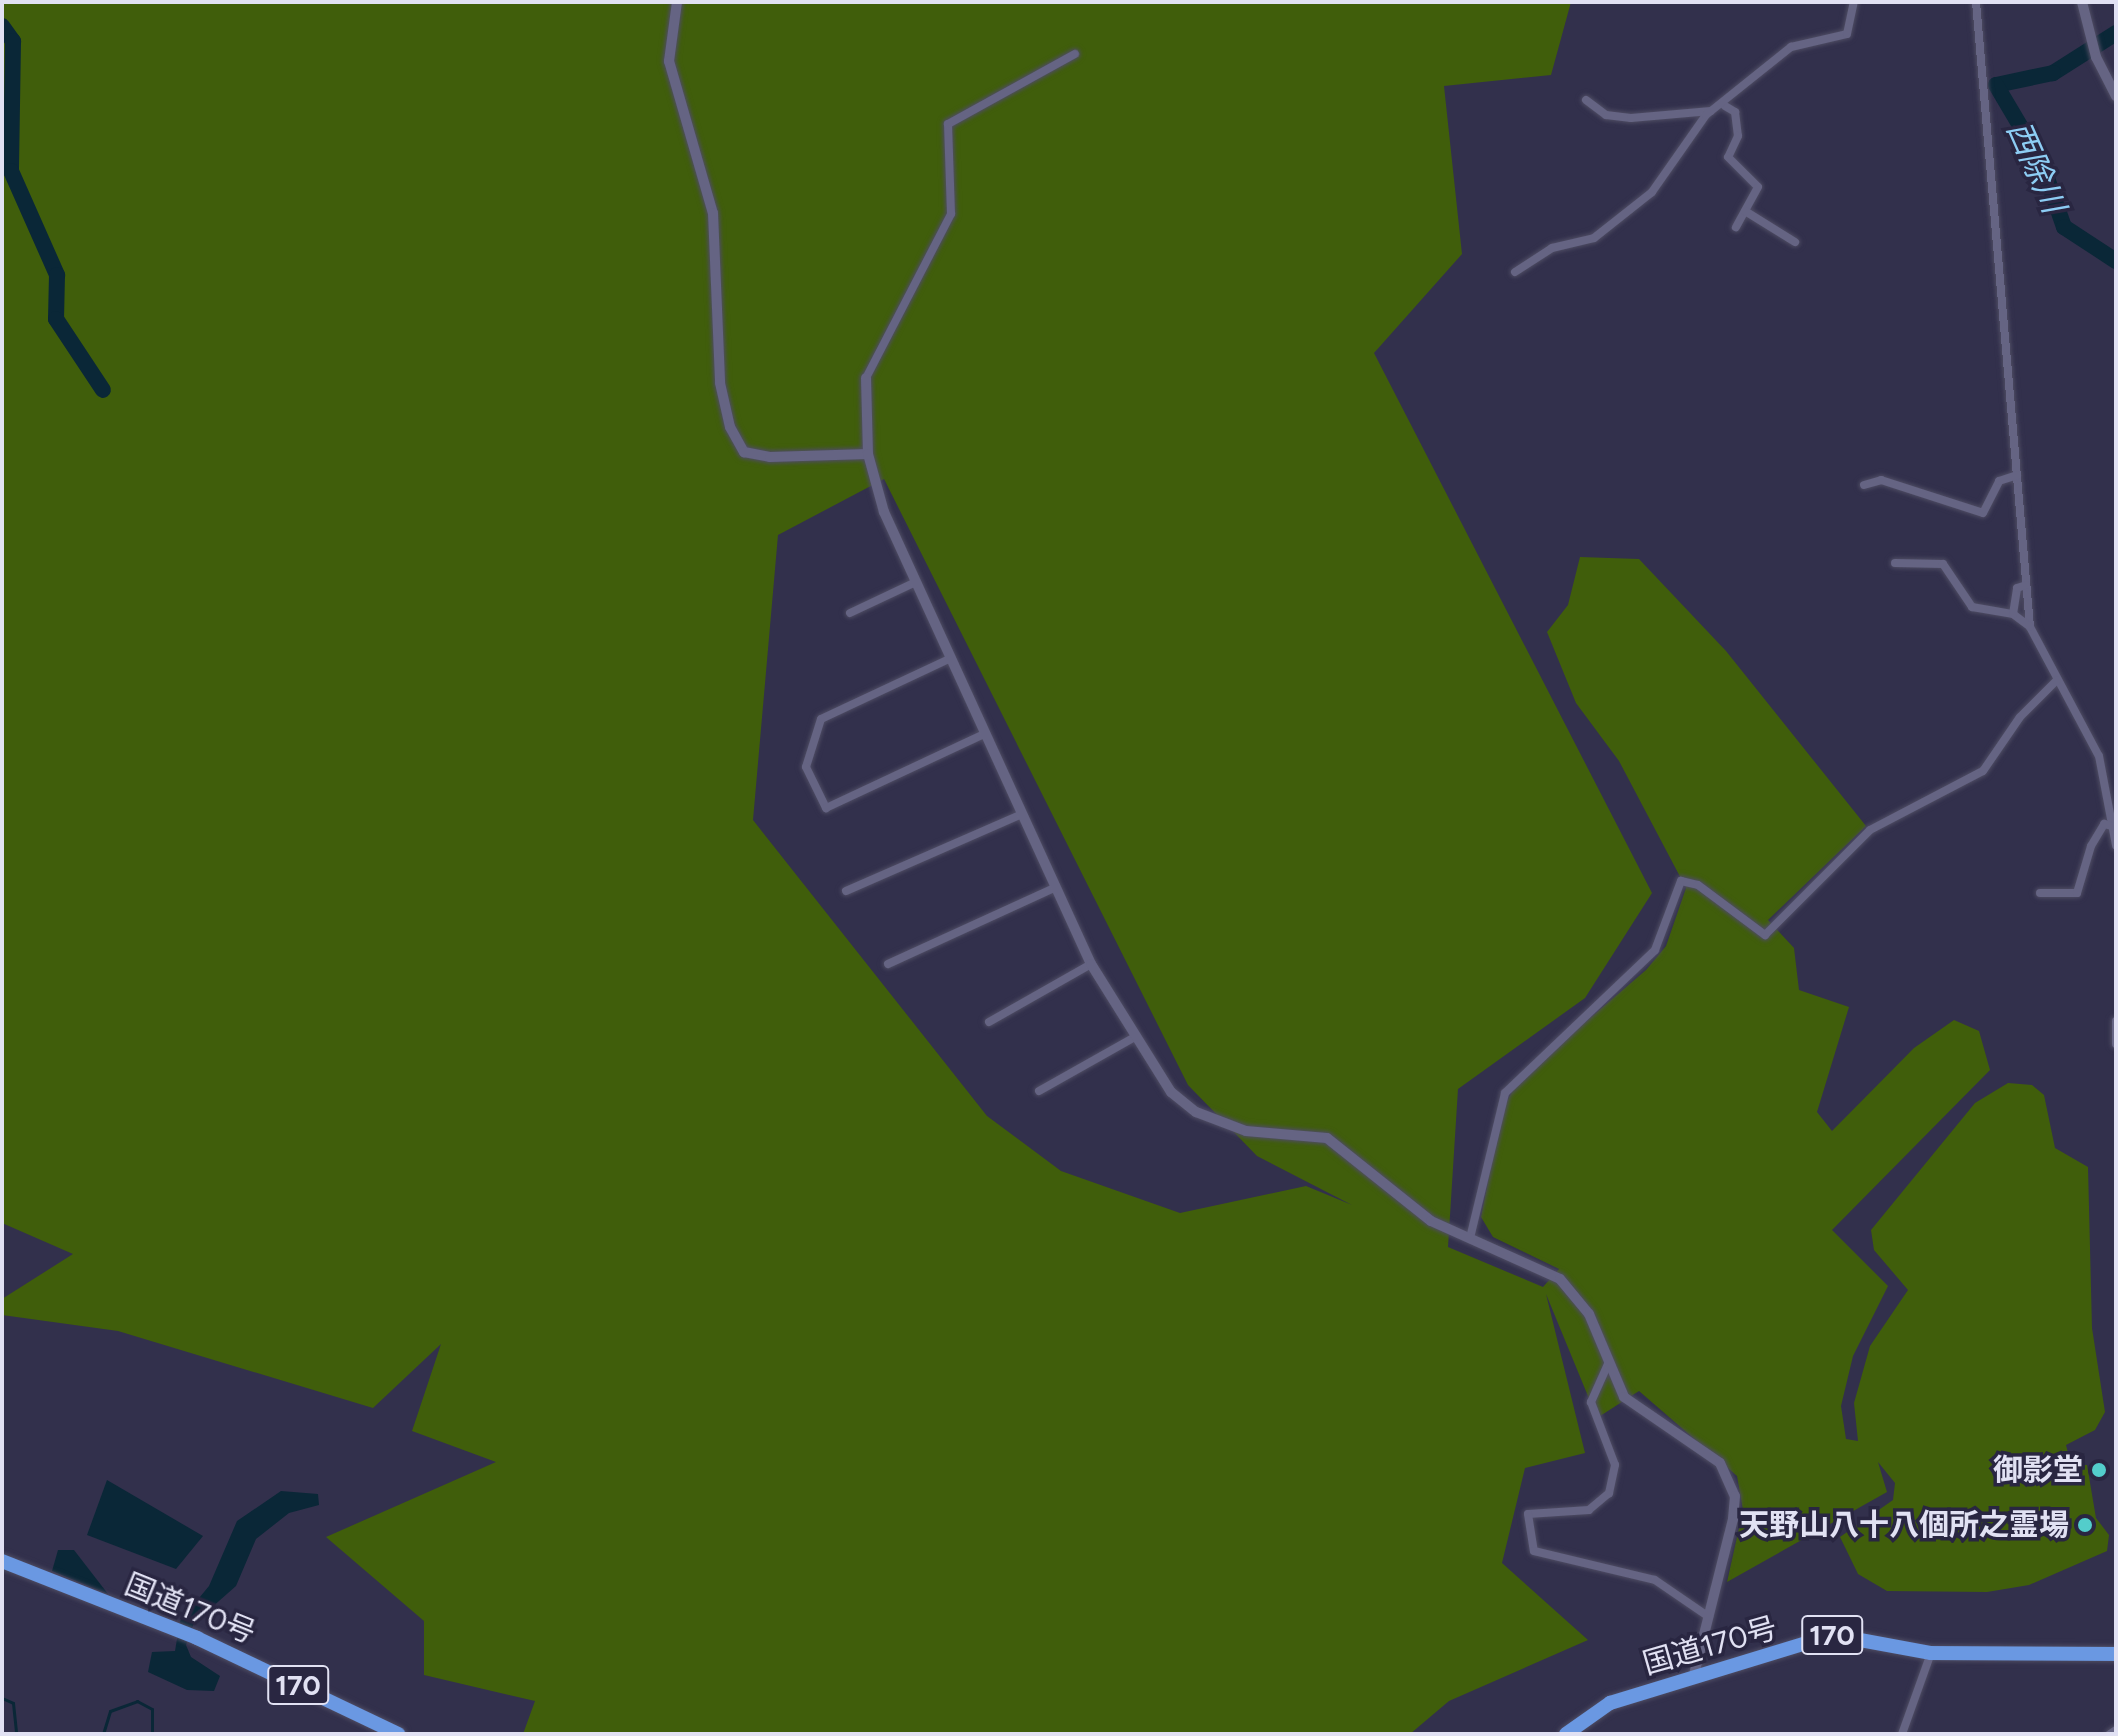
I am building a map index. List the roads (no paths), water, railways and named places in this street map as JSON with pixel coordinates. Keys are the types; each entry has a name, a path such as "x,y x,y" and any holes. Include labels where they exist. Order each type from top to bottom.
{"highway":[{"name":"国道170号","path":"2,1561 197,1638 398,1734"},
{"name":"国道170号","path":"1566,1734 1610,1703 1833,1635 1931,1653 2116,1654"}],"street":[{"path":"677,2 669,61 713,213 720,383 730,427 744,452 770,457 868,454"},
{"path":"1586,100 1606,115 1631,118 1711,111 1725,106 1756,68 1791,47 1847,34 1854,2"},
{"path":"1976,2 2030,627 2099,756 2116,845"},
{"path":"2082,2 2091,44 2116,96"},
{"path":"1075,54 948,124 951,214 866,378 868,454 916,582 982,735 1091,964 1171,1092 1196,1112 1246,1131 1327,1138 1431,1221 1560,1279 1589,1314 1624,1397 1720,1463 1735,1496 1693,1678"},
{"path":"1725,106 1735,112 1738,136 1728,157 1757,182 1736,227"},
{"path":"1515,272 1552,248 1594,238 1652,192 1711,111"},
{"path":"1745,211 1795,242"},
{"path":"1864,485 1881,480 1983,513 1999,481 2017,475"},
{"path":"1895,563 1932,559 1949,570 1972,607 2013,614 2030,627"},
{"path":"850,613 916,582"},
{"path":"2013,614 2017,588 2026,585"},
{"path":"949,659 821,719 806,767 826,808 982,735"},
{"path":"1470,1238 1505,1093 1655,950 1681,881 1698,885 1765,935 1870,830 1983,771 2020,717 2057,680"},
{"path":"846,891 1020,815"},
{"path":"2040,893 2077,893 2091,846 2104,824 2114,827"},
{"path":"888,964 1054,888"},
{"path":"989,1022 1091,964"},
{"path":"2116,1021 2116,1044"},
{"path":"1039,1091 1135,1037"},
{"path":"1608,1364 1591,1402 1615,1465 1609,1493 1589,1510 1528,1514 1534,1551 1655,1580 1709,1617"},
{"path":"1902,1734 1931,1653"},
{"path":"2110,1734 2116,1730"}],"water":[{"path":"107,1480 203,1536 176,1569 87,1535"},
{"path":"281,1491 318,1494 319,1505 289,1513 256,1539 236,1586 194,1623 186,1645 191,1657 220,1676 214,1691 187,1690 148,1672 152,1652 175,1651 180,1621 209,1586 237,1521"},
{"path":"58,1550 74,1550 108,1594 52,1571"}],"waterway":[{"path":"2,26 13,41 11,171 57,275 56,319 103,390"},
{"name":"西除川","path":"2116,33 2053,73 1996,85 2041,161 2064,227 2116,261"},
{"path":"2,1698 13,1703 16,1734"},
{"path":"103,1734 110,1711 137,1701 152,1709 152,1734"}],"place":[{"name":"御影堂","path":"2099,1470"},
{"name":"天野山八十八個所之霊場","path":"2085,1525"}]}
